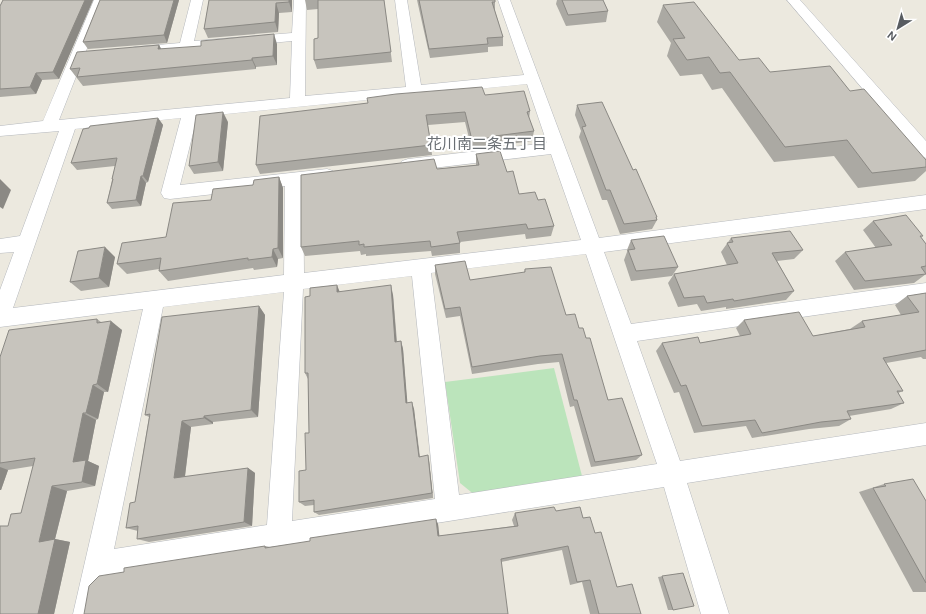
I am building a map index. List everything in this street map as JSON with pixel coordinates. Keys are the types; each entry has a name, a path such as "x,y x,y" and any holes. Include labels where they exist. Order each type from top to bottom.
{"street":[{"path":"49,126 100,0"},
{"path":"186,46 197,0"},
{"path":"297,102 300,0"},
{"path":"401,0 414,90"},
{"path":"504,0 624,334 672,473 715,614"},
{"path":"793,0 926,152"},
{"path":"124,52 298,36"},
{"path":"77,56 93,54"},
{"path":"0,131 532,79"},
{"path":"190,112 170,193 340,173"},
{"path":"69,124 0,317 592,246 926,202"},
{"path":"395,167 557,148"},
{"path":"279,535 294,282 294,179"},
{"path":"0,246 26,243"},
{"path":"422,267 448,508"},
{"path":"624,334 926,291"},
{"path":"87,614 155,299"},
{"path":"98,564 926,434"}],"green space":[{"path":"554,368 582,476 476,496 460,483 445,382"}],"building":[{"path":"3,0 85,0 53,72 36,73 30,87 0,89 0,6"},
{"path":"100,0 174,0 164,35 83,42"},
{"path":"209,0 289,0 289,2 276,3 275,22 204,29"},
{"path":"318,0 384,0 391,52 314,60 314,39 318,38"},
{"path":"419,0 495,0 495,2 492,2 503,37 487,38 488,44 429,49"},
{"path":"562,0 603,0 608,11 568,15"},
{"path":"694,2 739,60 759,58 770,72 830,66 850,91 864,89 926,160 926,167 872,173 847,140 785,147 730,72 720,73 709,57 687,60 673,39 685,38 663,5"},
{"path":"274,34 273,56 252,58 252,60 77,77 80,68 70,69 77,52 159,45 158,49 201,46 201,41"},
{"path":"482,87 485,95 524,91 530,111 527,112 534,131 472,140 465,112 426,115 431,145 256,165 260,116 368,103 367,98 396,94"},
{"path":"602,102 633,170 636,169 657,220 624,224 610,190 606,190 582,127 586,126 577,105"},
{"path":"223,112 218,162 189,166 196,115"},
{"path":"158,118 143,176 141,176 136,200 107,203 117,158 71,163 83,129 89,128 90,126"},
{"path":"500,151 507,172 513,171 519,194 535,192 538,200 545,199 554,226 528,229 526,224 457,232 460,243 431,247 430,241 364,247 364,244 359,245 359,241 301,247 301,175 434,159 437,169 479,165 476,154"},
{"path":"279,177 278,248 273,249 272,257 248,260 248,258 159,271 161,258 117,264 122,243 166,237 173,203 211,200 213,189 253,185 254,180"},
{"path":"906,215 923,236 920,236 926,244 926,266 921,267 926,274 865,281 845,252 892,245 873,221"},
{"path":"790,231 803,250 772,253 794,291 734,301 733,299 707,303 704,296 684,298 674,274 738,263 727,243 733,242 731,238"},
{"path":"664,236 678,267 636,271 628,250 635,249 631,240"},
{"path":"105,247 99,278 70,282 78,251"},
{"path":"465,261 470,280 525,272 525,269 551,267 566,315 575,314 579,328 583,328 586,338 590,338 608,400 622,398 642,455 595,462 577,400 574,400 562,354 472,367 460,307 445,309 435,265"},
{"path":"337,285 337,292 391,285 395,342 401,341 406,403 412,402 419,457 428,455 432,493 314,512 314,500 299,502 299,471 306,470 305,433 309,433 308,373 305,373 305,297 310,296 310,288"},
{"path":"926,293 926,350 883,358 903,391 897,391 904,403 847,411 851,419 821,422 762,433 755,420 702,426 686,385 681,386 662,343 698,337 700,343 751,334 744,320 799,312 813,336 865,327 862,321 919,312 907,296"},
{"path":"259,306 251,410 204,416 204,418 182,421 174,478 248,468 244,522 137,539 138,526 126,528 130,503 135,502 150,414 145,415 162,317"},
{"path":"97,319 97,323 111,321 97,384 93,385 86,413 83,413 73,462 86,460 82,482 52,486 39,542 55,539 38,614 0,614 0,526 8,526 11,514 21,513 35,458 0,463 0,357 9,330"},
{"path":"913,479 926,501 926,583 873,488 886,486 884,484"},
{"path":"554,507 556,511 580,507 583,518 590,517 595,533 601,532 617,587 632,584 641,614 599,614 590,580 577,582 568,546 501,559 508,614 84,614 89,586 99,576 124,572 124,568 265,546 265,548 310,541 310,538 436,519 438,536 518,526 515,513"},
{"path":"683,573 694,606 673,610 662,576"}],"district":[{"name":"花川南二条五丁目","path":"487,144"}]}
